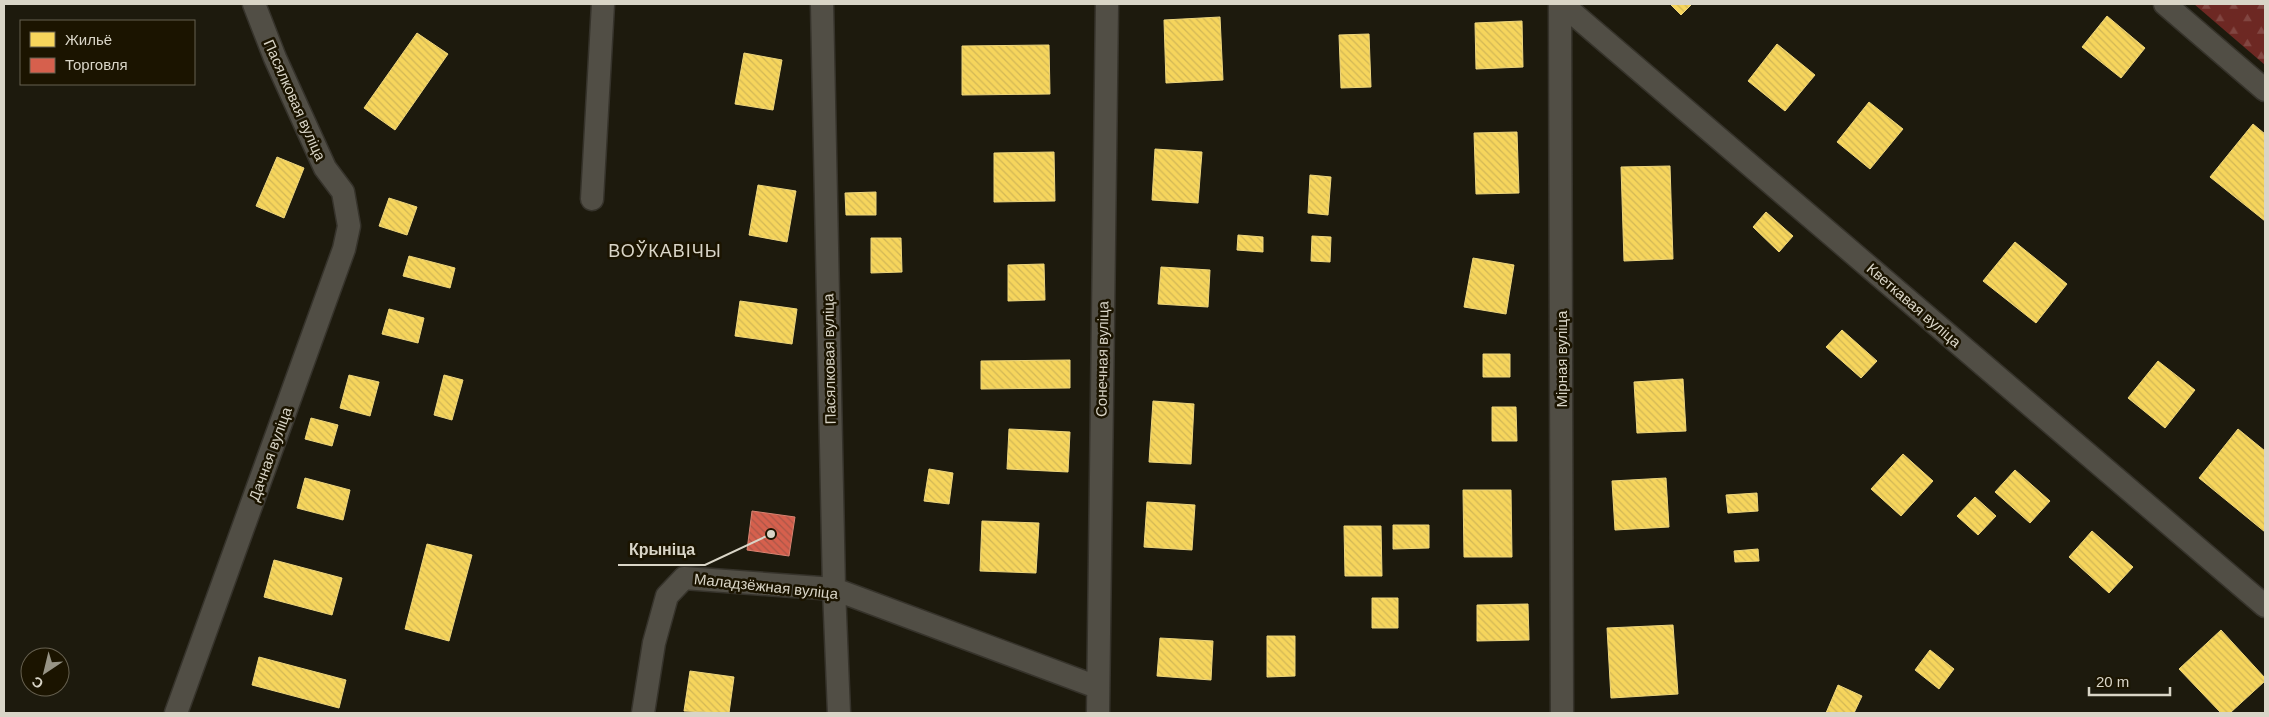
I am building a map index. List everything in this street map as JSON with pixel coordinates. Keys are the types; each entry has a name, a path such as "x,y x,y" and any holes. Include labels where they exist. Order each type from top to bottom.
{"street":[{"name":"Пасялковая вуліца","path":"254,4 275,58 325,168 343,192"},
{"path":"592,199 603,4"},
{"name":"Пасялковая вуліца","path":"822,4 834,589 839,713"},
{"name":"Сонечная вуліца","path":"1098,713 1107,4"},
{"name":"Кветкавая вуліца","path":"1561,4 2265,606"},
{"name":"Мірная вуліца","path":"1561,4 1562,713"},
{"path":"2165,4 2265,90"},
{"name":"Дачная вуліца","path":"176,713 344,249 349,226 343,192"},
{"name":"Маладзёжная вуліца","path":"644,713 654,643 667,596 684,578 834,589 1097,687"}],"green space":[{"path":"2194,4 2265,4 2265,65"}],"building: Жильё":[{"path":"1670,4 1692,4 1681,15"},
{"path":"2107,16 2145,48 2121,78 2082,47"},
{"path":"1220,17 1223,80 1166,83 1164,20"},
{"path":"1522,21 1523,67 1476,69 1475,23"},
{"path":"417,33 448,54 395,130 364,108"},
{"path":"1369,34 1371,87 1341,88 1339,35"},
{"path":"1777,44 1815,75 1785,111 1748,81"},
{"path":"1049,45 1050,94 962,95 962,46"},
{"path":"744,53 782,60 773,110 735,104"},
{"path":"1869,102 1903,129 1870,169 1837,142"},
{"path":"2253,124 2265,134 2265,221 2210,177"},
{"path":"1517,132 1519,193 1476,194 1474,133"},
{"path":"1155,149 1202,152 1198,203 1152,200"},
{"path":"1054,152 1055,201 994,202 994,153"},
{"path":"277,157 304,168 284,218 256,206"},
{"path":"1670,166 1673,259 1624,261 1621,167"},
{"path":"1310,175 1331,177 1328,215 1308,213"},
{"path":"758,185 796,191 787,242 749,235"},
{"path":"876,192 876,215 846,215 845,193"},
{"path":"389,198 417,207 407,235 379,226"},
{"path":"1766,212 1793,236 1779,252 1753,227"},
{"path":"1238,235 1263,237 1263,252 1237,250"},
{"path":"1312,236 1331,237 1330,262 1311,261"},
{"path":"871,238 901,238 902,272 871,273"},
{"path":"2015,242 2067,284 2036,323 1983,281"},
{"path":"409,256 455,268 450,288 403,276"},
{"path":"1473,258 1514,265 1506,314 1464,307"},
{"path":"1044,264 1045,300 1008,301 1008,265"},
{"path":"1161,267 1210,270 1208,307 1158,304"},
{"path":"740,301 797,309 792,344 735,336"},
{"path":"389,309 424,318 418,343 382,334"},
{"path":"1842,330 1877,361 1861,378 1826,347"},
{"path":"1483,354 1510,354 1510,377 1483,377"},
{"path":"1070,360 1070,388 981,389 981,361"},
{"path":"2158,361 2195,390 2165,428 2128,398"},
{"path":"349,375 379,382 370,416 340,408"},
{"path":"444,375 463,380 452,420 434,415"},
{"path":"1683,379 1686,431 1637,433 1634,382"},
{"path":"1153,401 1194,404 1191,464 1149,462"},
{"path":"1492,407 1516,407 1517,441 1492,441"},
{"path":"311,418 338,425 332,446 305,439"},
{"path":"1009,429 1070,432 1068,472 1007,469"},
{"path":"2238,429 2265,451 2265,532 2199,478"},
{"path":"1903,454 1933,481 1901,516 1871,489"},
{"path":"929,469 953,473 949,504 924,501"},
{"path":"2015,470 2050,501 2030,523 1995,492"},
{"path":"305,478 350,490 343,520 297,508"},
{"path":"1666,478 1669,527 1615,530 1612,481"},
{"path":"1463,490 1511,490 1512,557 1464,557"},
{"path":"1757,493 1758,511 1728,513 1726,495"},
{"path":"1975,497 1996,516 1978,535 1957,516"},
{"path":"1147,502 1195,505 1192,550 1144,547"},
{"path":"982,521 1039,523 1036,573 980,571"},
{"path":"1393,525 1429,525 1429,548 1393,549"},
{"path":"1344,526 1381,526 1382,576 1345,576"},
{"path":"2092,531 2133,567 2109,593 2069,557"},
{"path":"427,544 472,555 449,641 405,629"},
{"path":"1758,549 1759,561 1735,562 1734,551"},
{"path":"274,560 342,578 332,615 264,597"},
{"path":"1372,598 1398,598 1398,628 1372,628"},
{"path":"1528,604 1529,640 1477,641 1477,605"},
{"path":"1673,625 1678,694 1611,698 1607,628"},
{"path":"2221,630 2265,678 2265,681 2230,713 2221,713 2179,669"},
{"path":"1267,636 1295,636 1295,676 1267,677"},
{"path":"1160,638 1213,641 1211,680 1157,676"},
{"path":"1930,650 1954,669 1939,689 1915,670"},
{"path":"259,657 346,680 339,708 252,685"},
{"path":"690,671 734,677 729,713 684,711"},
{"path":"1838,685 1862,696 1854,713 1826,713"}],"building: Торговля":[{"path":"752,511 795,517 789,556 747,550"}],"place":[{"name":"Крыніца","path":"771,534"}],"district":[{"name":"ВОЎКАВІЧЫ","path":"665,251"}]}
